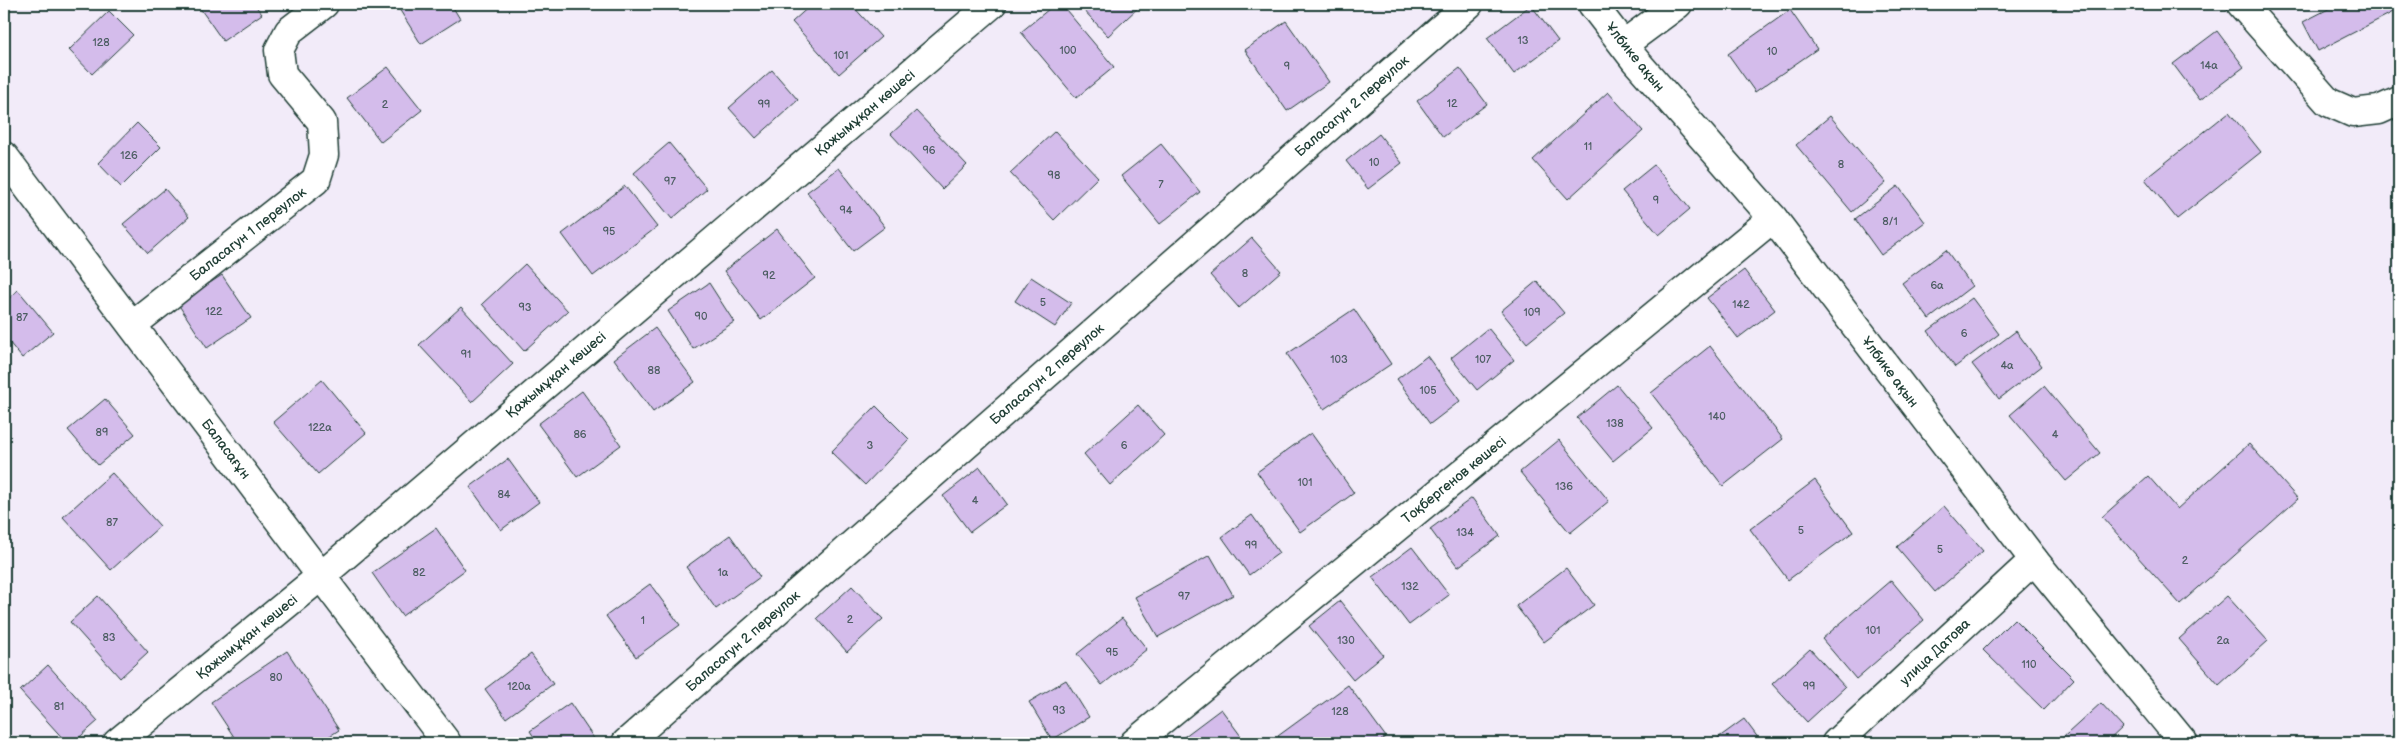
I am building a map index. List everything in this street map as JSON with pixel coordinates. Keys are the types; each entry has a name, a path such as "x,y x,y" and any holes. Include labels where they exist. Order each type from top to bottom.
{"street":[{"name":"Баласагун 1 переулок","path":"132,325 316,180 324,155 322,122 282,74 279,50 289,31 324,4"},
{"name":"Қажымұқан көшесі","path":"117,743 321,576 992,4"},
{"name":"Баласагун 2 переулок","path":"626,743 1469,4"},
{"name":"Ұлбике ақын","path":"1592,4 1773,218 2034,560 2184,743"},
{"path":"1624,44 1678,4"},
{"path":"2256,10 2328,102 2353,113 2379,110 2399,102"},
{"name":"Баласағұн","path":"4,156 447,743"},
{"name":"Тоқбергенов көшесі","path":"1134,743 1773,218"},
{"name":"улица Датова","path":"1836,743 2034,560"}],"building":[{"path":"197,4 254,4 262,14 223,41"},
{"path":"396,4 451,4 460,19 421,44"},
{"path":"812,4 851,4 881,37 839,74 792,22"},
{"path":"1055,4 1061,4 1114,67 1076,98 1021,32"},
{"path":"1078,4 1142,4 1108,36"},
{"path":"2338,4 2399,4 2399,9 2318,51 2303,22"},
{"path":"1531,5 1558,41 1514,74 1487,38"},
{"path":"1790,10 1817,49 1755,92 1728,54"},
{"path":"109,11 133,35 92,74 69,50"},
{"path":"1286,21 1329,82 1287,111 1245,50"},
{"path":"2217,31 2244,67 2200,100 2173,64"},
{"path":"388,67 422,110 381,142 347,98"},
{"path":"1460,68 1487,104 1443,137 1417,101"},
{"path":"772,70 798,100 756,138 729,108"},
{"path":"1608,92 1643,131 1568,199 1533,160"},
{"path":"916,111 967,165 942,189 891,134"},
{"path":"2229,112 2261,152 2177,219 2145,179"},
{"path":"1830,116 1886,183 1852,212 1796,145"},
{"path":"137,123 161,147 121,187 98,163"},
{"path":"1055,131 1098,177 1054,220 1010,173"},
{"path":"1379,134 1402,163 1368,189 1346,161"},
{"path":"669,143 707,189 672,219 634,173"},
{"path":"1161,144 1200,192 1160,224 1121,176"},
{"path":"2399,164 2399,174 2394,167"},
{"path":"1654,165 1690,209 1659,235 1622,191"},
{"path":"839,168 885,227 853,251 807,192"},
{"path":"625,186 657,227 593,276 562,234"},
{"path":"1898,186 1925,222 1881,255 1855,219"},
{"path":"165,189 189,217 148,253 123,224"},
{"path":"777,229 815,278 761,320 724,271"},
{"path":"1252,238 1281,271 1239,308 1210,275"},
{"path":"1946,250 1972,286 1929,319 1902,283"},
{"path":"525,264 568,311 524,351 482,304"},
{"path":"1744,270 1775,310 1738,338 1707,298"},
{"path":"222,275 251,318 207,348 178,304"},
{"path":"1031,277 1071,303 1055,327 1015,301"},
{"path":"1537,281 1564,313 1527,343 1501,311"},
{"path":"709,283 734,322 693,349 668,311"},
{"path":"18,290 53,332 22,358 4,336 4,303"},
{"path":"1972,298 1999,334 1955,367 1928,331"},
{"path":"461,307 513,364 472,402 419,345"},
{"path":"1354,309 1391,364 1324,409 1287,354"},
{"path":"655,328 695,382 653,412 614,359"},
{"path":"1488,328 1514,360 1477,390 1451,358"},
{"path":"2016,331 2042,366 1999,399 1972,364"},
{"path":"1710,346 1783,439 1723,486 1651,393"},
{"path":"1427,356 1460,401 1430,424 1397,379"},
{"path":"322,380 366,433 318,474 273,422"},
{"path":"1617,385 1653,428 1613,461 1577,418"},
{"path":"2044,386 2100,453 2066,481 2010,415"},
{"path":"582,391 621,445 577,477 538,424"},
{"path":"105,399 135,434 98,465 68,430"},
{"path":"1138,405 1164,435 1110,485 1084,454"},
{"path":"876,406 909,439 865,485 831,452"},
{"path":"1311,433 1354,493 1300,532 1257,472"},
{"path":"1559,440 1609,501 1570,533 1520,472"},
{"path":"2249,444 2298,499 2180,604 2102,517 2148,476 2177,509"},
{"path":"508,459 539,502 501,530 470,487"},
{"path":"980,467 1007,504 970,532 943,496"},
{"path":"112,473 160,526 111,570 63,517"},
{"path":"1815,480 1853,532 1788,580 1750,529"},
{"path":"1472,498 1500,536 1458,567 1430,529"},
{"path":"1944,506 1983,551 1935,592 1897,547"},
{"path":"1252,515 1279,553 1249,575 1222,537"},
{"path":"436,528 465,570 402,616 372,573"},
{"path":"730,535 760,577 716,609 686,567"},
{"path":"1412,547 1449,595 1409,625 1372,577"},
{"path":"1210,555 1233,595 1158,637 1135,597"},
{"path":"1566,568 1594,605 1544,642 1516,606"},
{"path":"1891,580 1924,620 1856,679 1822,639"},
{"path":"650,584 680,625 636,657 606,616"},
{"path":"852,586 883,619 847,652 817,618"},
{"path":"98,596 148,652 120,678 70,622"},
{"path":"2227,596 2268,641 2219,685 2179,639"},
{"path":"1340,601 1383,655 1353,680 1309,626"},
{"path":"1122,618 1147,649 1102,685 1077,654"},
{"path":"2014,619 2074,679 2044,710 1983,650"},
{"path":"1810,649 1845,687 1807,722 1772,684"},
{"path":"287,651 339,730 319,743 238,743 211,702"},
{"path":"531,654 553,684 506,718 485,689"},
{"path":"48,665 98,721 73,743 67,743 20,691"},
{"path":"1066,680 1089,717 1052,740 1029,702"},
{"path":"1348,685 1386,737 1377,743 1283,743 1278,736"},
{"path":"570,703 595,740 589,743 538,743 530,731"},
{"path":"2101,703 2123,727 2106,743 2057,743"},
{"path":"2399,708 2399,724 2391,716"},
{"path":"1221,709 1246,743 1184,743 1181,739"},
{"path":"1744,719 1762,743 1711,743"}]}
